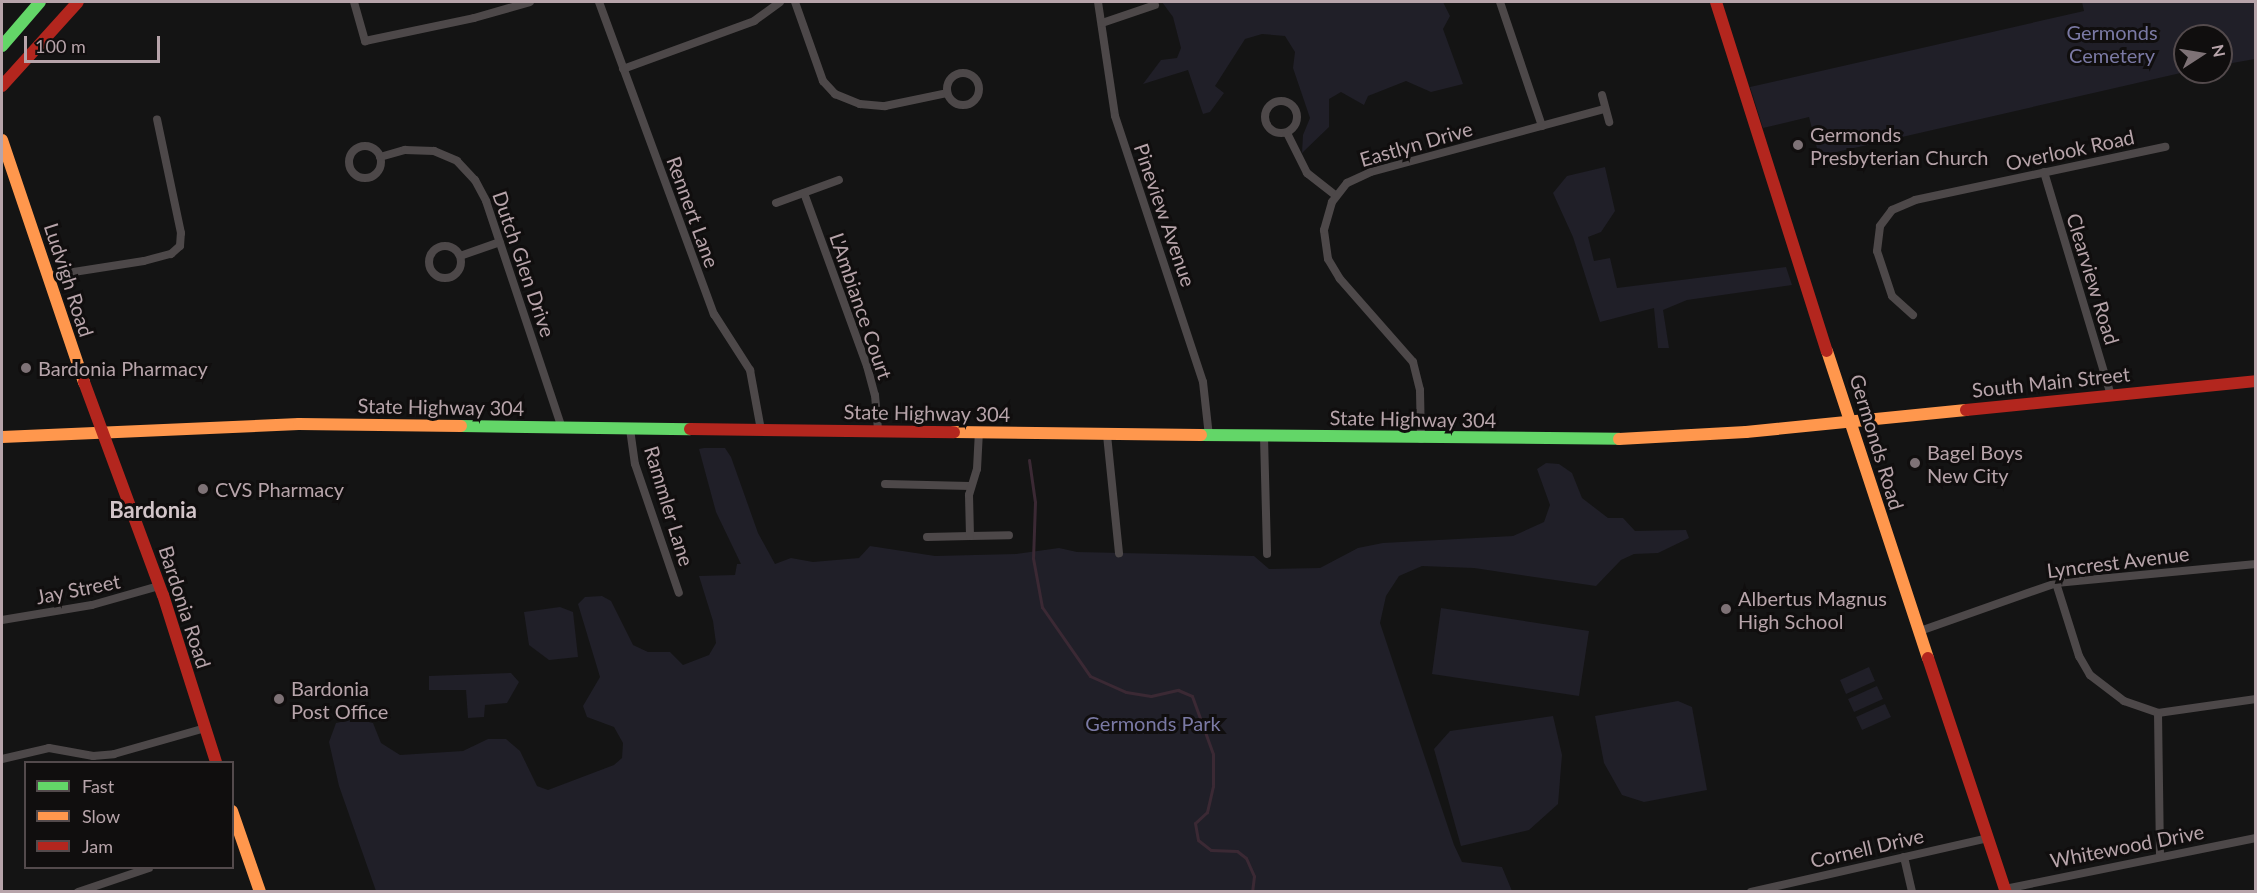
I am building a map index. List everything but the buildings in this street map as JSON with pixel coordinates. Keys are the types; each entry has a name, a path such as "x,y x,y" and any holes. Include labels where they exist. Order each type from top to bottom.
{"main road":[{"path":"2,46 40,2"},
{"path":"2,86 78,2"},
{"name":"Germonds Road","path":"1716,2 1755,135 2006,890"},
{"name":"Ludvigh Road","path":"2,140 102,432"},
{"name":"South Main Street","path":"1851,422 2256,381"},
{"name":"State Highway 304","path":"2,437 291,424 1421,439 1644,438 1851,422"},
{"name":"Bardonia Road","path":"102,432 159,586 216,761"},
{"path":"234,823 238,846 260,891"}],"street":[{"path":"354,2 365,41 530,2"},
{"name":"Rennert Lane","path":"599,2 714,314 750,370 760,430"},
{"path":"768,2 772,11"},
{"path":"623,69 772,11 780,2"},
{"path":"795,2 823,81 835,94 860,104 885,106 947,93"},
{"name":"Pineview Avenue","path":"1098,2 1118,126 1203,382 1209,436"},
{"path":"1500,2 1542,126"},
{"path":"1102,23 1155,5"},
{"path":"1602,95 1609,122"},
{"name":"Eastlyn Drive","path":"1336,196 1364,174 1605,109"},
{"path":"48,276 144,261 171,254 180,246 181,232 157,119"},
{"path":"1287,132 1307,173 1336,196 1324,230 1328,259 1341,279 1413,362 1420,390 1421,439"},
{"name":"Overlook Road","path":"1913,315 1892,296 1879,256 1877,235 1886,215 1906,202 2165,147"},
{"name":"Dutch Glen Drive","path":"380,157 420,149 457,161 480,186 562,428"},
{"name":"Clearview Road","path":"2044,172 2111,395"},
{"path":"776,203 840,180"},
{"name":"L'Ambiance Court","path":"804,193 867,366 875,395 878,432"},
{"path":"460,256 500,242"},
{"name":"Rammler Lane","path":"630,429 635,464 679,593"},
{"path":"970,536 970,486 977,469 978,433"},
{"path":"1107,435 1119,553"},
{"path":"1264,437 1267,554"},
{"path":"885,484 970,486"},
{"path":"927,537 1009,536"},
{"name":"Lyncrest Avenue","path":"1920,631 2056,583 2256,564"},
{"path":"2056,583 2079,656 2090,675 2124,701 2158,713 2256,699"},
{"name":"Jay Street","path":"2,620 93,605 159,586"},
{"path":"2158,713 2160,856"},
{"path":"2,759 49,748 93,756 114,754 205,728"},
{"name":"Cornell Drive","path":"1751,891 1989,838"},
{"name":"Whitewood Drive","path":"2006,890 2160,856 2256,838"},
{"path":"1904,857 1912,891"},
{"path":"78,891 144,869"}],"green space":[{"path":"1162,2 1443,2 1450,16 1443,29 1463,84 1431,92 1406,81 1368,96 1364,105 1341,92 1329,99 1329,127 1302,153 1303,135 1310,118 1293,68 1295,52 1285,36 1262,34 1245,39 1215,86 1224,93 1210,112 1203,114 1188,70 1143,84 1161,60 1177,58 1181,48 1173,17"},
{"name":"Germonds Cemetery","path":"2082,2 2255,2 2255,59 2233,63 2233,24 2173,24 2173,75 1819,156 1809,117 1763,128 1750,87 2084,11"},
{"path":"1605,167 1615,211 1601,232 1588,237 1594,261 1610,258 1617,288 1786,267 1792,285 1687,300 1663,310 1669,348 1658,348 1654,308 1600,322 1573,237 1553,193 1567,176"},
{"name":"Germonds Park","path":"725,448 731,457 758,533 775,564 791,558 813,562 859,558 870,546 935,556 1016,554 1059,548 1077,552 1254,556 1269,569 1320,568 1358,548 1383,543 1513,536 1544,522 1550,505 1537,469 1546,463 1559,464 1572,473 1582,498 1608,518 1623,518 1635,531 1686,530 1689,538 1658,553 1634,554 1621,560 1596,586 1474,568 1422,566 1399,576 1386,596 1380,623 1454,845 1462,862 1502,867 1512,891 376,891 339,786 329,742 336,723 355,719 373,723 381,743 400,755 463,751 488,739 506,739 520,751 537,786 548,790 614,765 622,758 623,743 614,727 587,717 583,706 600,677 578,604 585,597 602,596 611,601 633,645 648,652 670,652 683,665 709,655 716,643 713,621 699,576 735,575 737,564 741,564 716,512 699,449"},
{"path":"560,607 573,612 578,657 549,660 529,645 524,612"},
{"path":"1441,608 1589,631 1579,696 1432,674"},
{"path":"1869,667 1875,681 1846,694 1840,680"},
{"path":"511,673 519,682 507,703 485,705 484,717 468,718 466,690 429,690 429,676"},
{"path":"1877,686 1883,699 1854,712 1848,699"},
{"path":"1678,701 1692,707 1707,790 1644,802 1622,795 1604,763 1595,716"},
{"path":"1885,704 1891,717 1862,730 1856,717"},
{"path":"1553,716 1562,755 1558,804 1529,830 1461,846 1434,749 1450,731"}],"waterway":[{"path":"1029,460 1035,502 1033,558 1042,607 1090,676 1126,692 1151,696 1178,690 1192,696 1213,754 1213,786 1207,812 1195,823 1198,840 1211,850 1237,851 1246,858 1254,876 1252,892"}],"traffic: fast":[{"path":"2,46 40,2"},
{"path":"461,426 690,429"},
{"path":"1201,435 1619,439"}],"traffic: slow":[{"path":"2,140 84,382"},
{"path":"1827,351 1928,658"},
{"path":"1619,439 1746,432 1966,410"},
{"path":"2,437 299,424 461,426"},
{"path":"954,432 1201,435"},
{"path":"234,817 260,892"}],"traffic: jam":[{"path":"2,86 78,2"},
{"path":"1716,2 1827,351"},
{"path":"1966,410 2256,381"},
{"path":"84,382 163,595 216,761"},
{"path":"690,429 954,432"},
{"path":"1928,658 2006,892"}],"place":[{"name":"Germonds Presbyterian Church","path":"1798,145"},
{"name":"Bardonia Pharmacy","path":"26,368"},
{"name":"Bagel Boys New City","path":"1915,463"},
{"name":"CVS Pharmacy","path":"203,489"},
{"name":"Albertus Magnus High School","path":"1726,609"},
{"name":"Bardonia Post Office","path":"279,699"}],"district":[{"name":"Bardonia","path":"153,510"}]}
